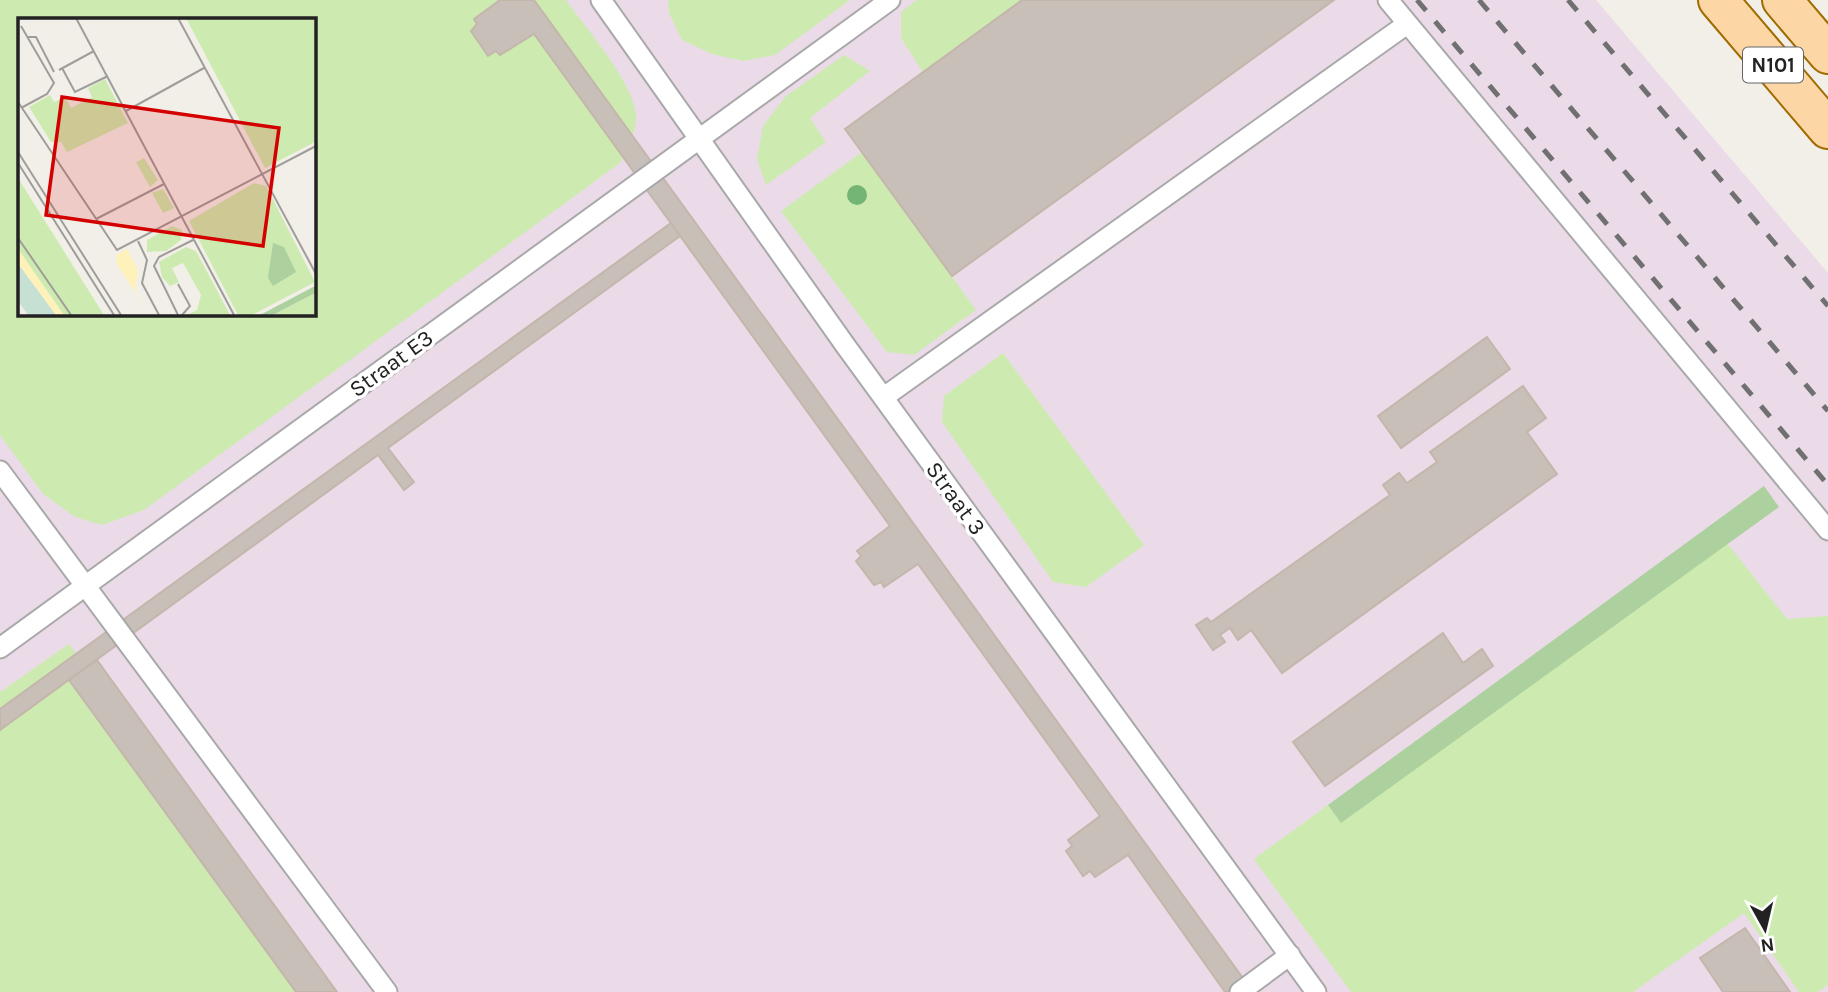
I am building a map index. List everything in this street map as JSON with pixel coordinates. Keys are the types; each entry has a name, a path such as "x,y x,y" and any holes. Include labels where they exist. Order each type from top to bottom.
{"main road":[{"name":"N101","path":"1718,0 1828,129"},
{"name":"N101","path":"1782,0 1828,54"}],"lane":[{"name":"Straat 3","path":"601,0 884,397 1316,992"},
{"name":"Straat E3","path":"0,648 890,0"},
{"path":"1388,0 1828,530"},
{"path":"884,397 1407,24"},
{"path":"0,471 387,992"},
{"path":"1240,992 1290,955"}],"shaded area":[{"path":"0,0 1596,0 1828,273 1828,992 0,992"}],"green space":[{"path":"0,0 566,0 619,73 634,104 636,123 629,147 620,163 144,510 102,525 75,517 43,494 0,435"},
{"path":"668,0 850,0 775,55 743,61 712,54 682,40 669,13"},
{"path":"917,0 1022,0 923,72 901,38 901,12"},
{"path":"844,55 870,71 810,118 826,142 766,185 757,159 763,126 786,96"},
{"path":"862,152 976,310 914,355 887,352 781,211"},
{"path":"1003,353 1144,545 1086,587 1053,582 942,422 944,396"},
{"path":"1764,486 1779,507 1341,823 1328,805"},
{"path":"1727,543 1787,619 1828,616 1828,985 1818,992 1799,992 1744,913 1633,992 1351,992 1254,859 1328,805 1341,822"},
{"path":"69,644 321,992 0,992 0,692"}],"building":[{"path":"500,0 534,0 1253,992 1225,992 1128,855 1095,877 1090,871 1083,876 1066,851 1072,846 1068,840 1100,816 918,564 884,587 881,582 874,585 856,561 861,556 857,551 890,526 534,34 500,55 496,51 488,56 471,31 477,24 474,19"},
{"path":"1022,0 1334,0 952,276 845,129"},
{"path":"671,223 680,236 388,448 414,482 404,490 378,455 0,730 0,709"},
{"path":"1487,337 1510,369 1401,448 1378,416"},
{"path":"1523,386 1546,418 1527,432 1557,474 1282,673 1251,630 1238,640 1230,628 1220,635 1225,642 1213,650 1196,625 1207,618 1211,622 1390,495 1383,485 1399,473 1407,483 1437,462 1430,452"},
{"path":"1443,633 1463,663 1482,649 1493,666 1325,786 1293,742"},
{"path":"97,660 337,992 296,992 69,680"},
{"path":"1745,928 1790,992 1723,992 1700,958"}],"railway":[{"path":"1417,0 1828,485"},
{"path":"1479,0 1828,411"},
{"path":"1568,0 1828,306"}]}
